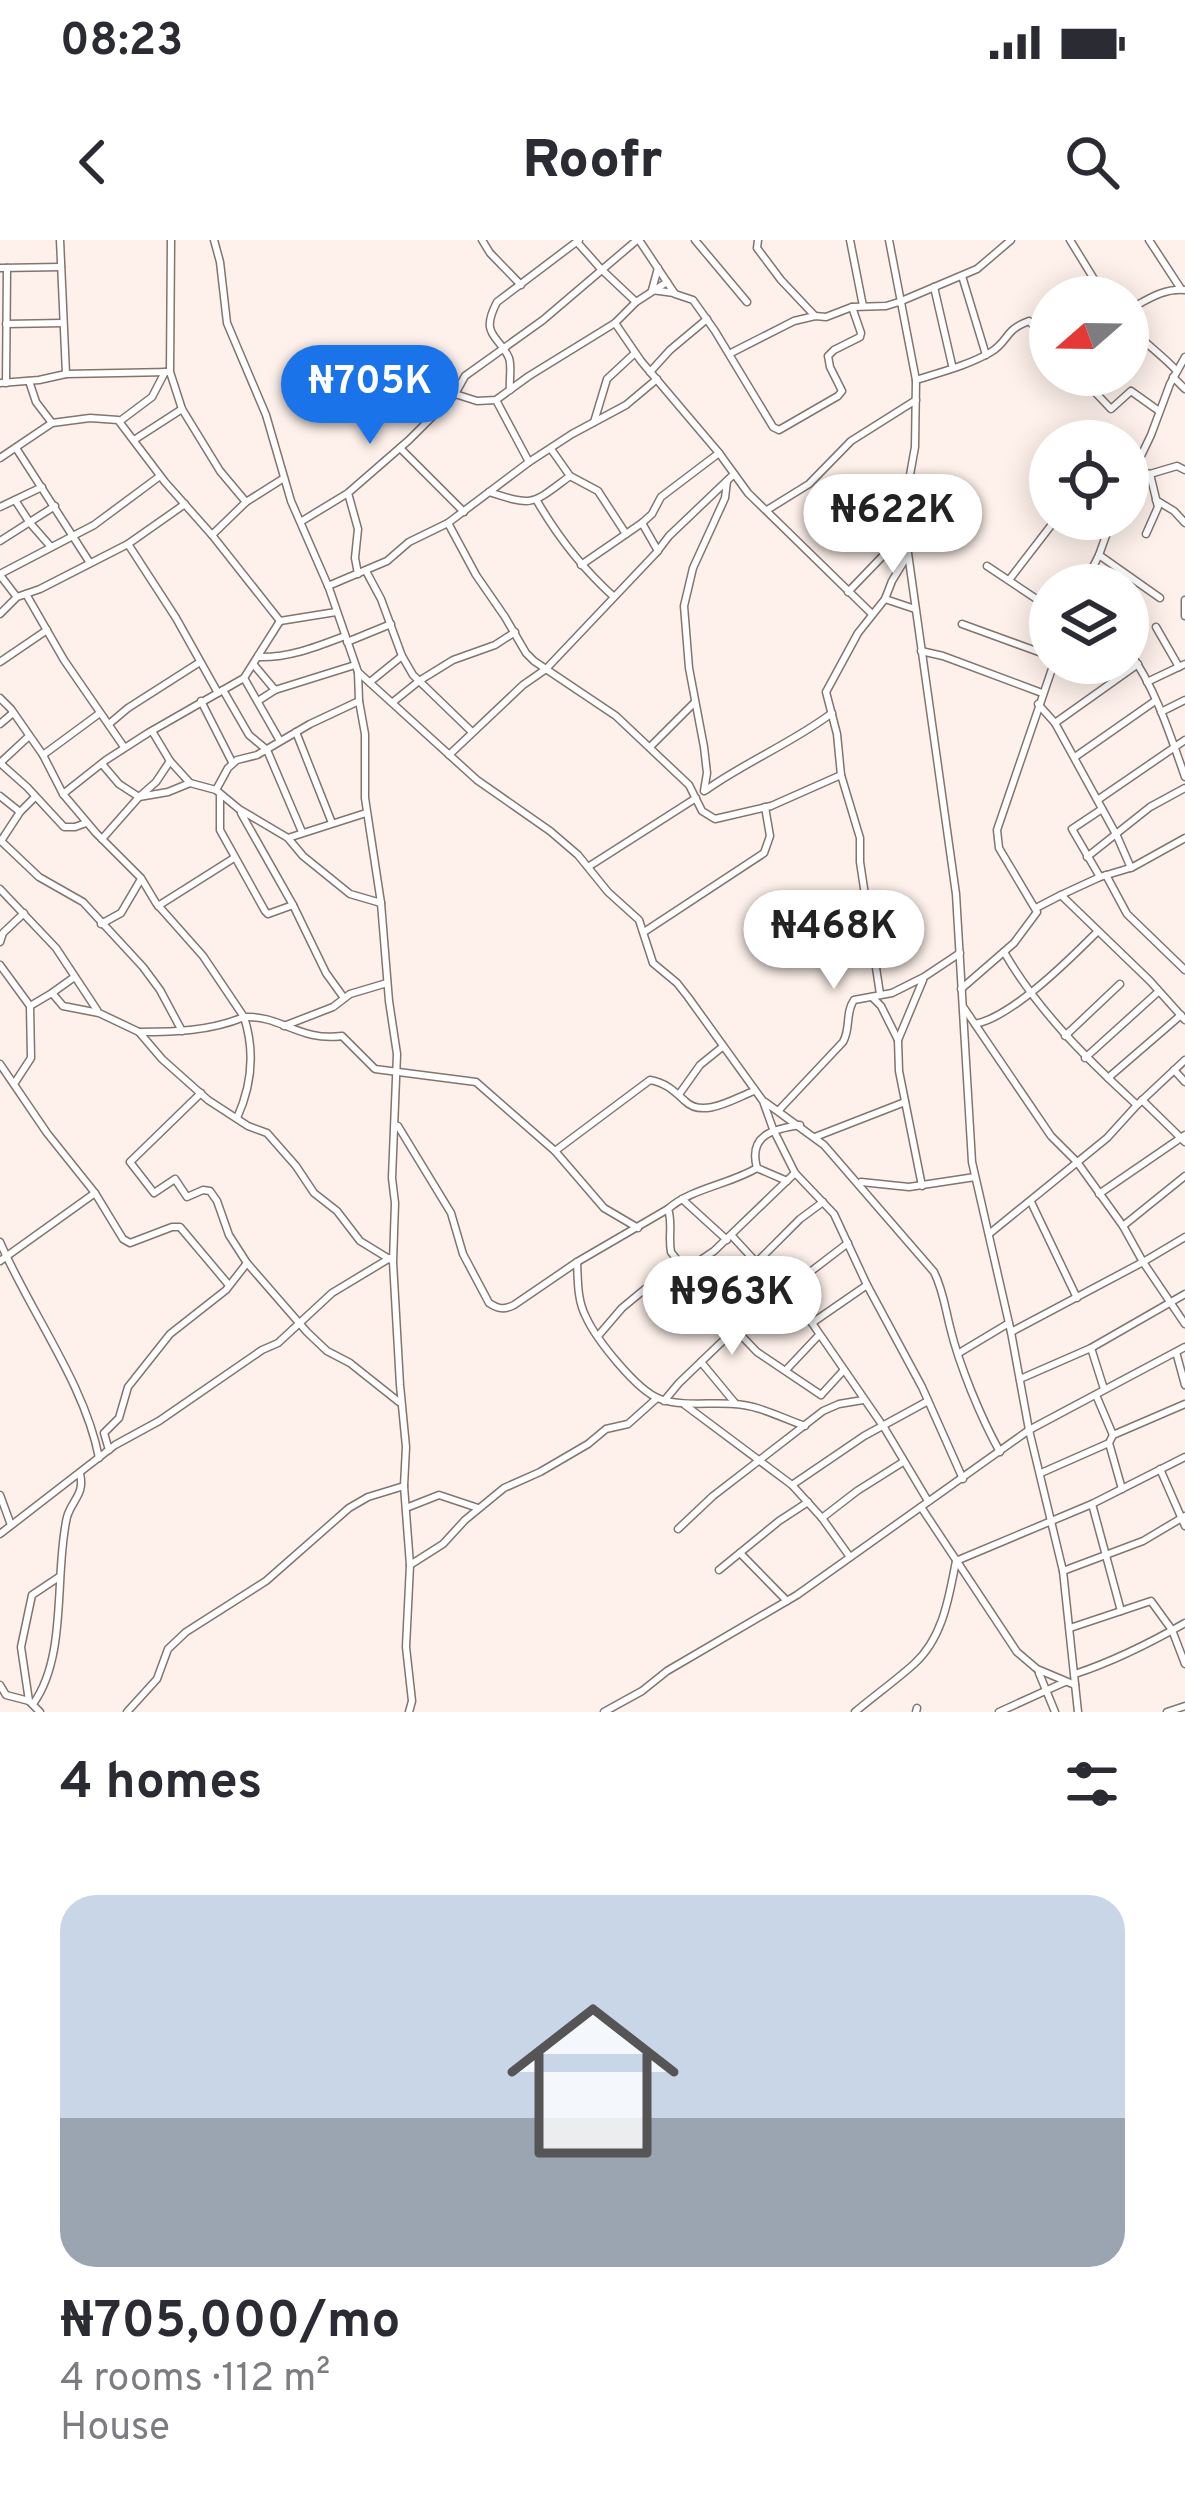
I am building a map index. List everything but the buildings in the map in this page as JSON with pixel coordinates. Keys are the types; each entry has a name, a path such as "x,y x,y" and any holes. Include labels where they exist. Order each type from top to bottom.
{"street":[{"path":"60,240 66,374"},
{"path":"171,240 167,372 182,410 220,471 246,502"},
{"path":"214,240 227,323 266,415 284,478 346,639 356,669 365,734 366,813 398,1054 392,1260 406,1447 410,1712"},
{"path":"482,240 521,285"},
{"path":"560,240 569,248"},
{"path":"301,521 348,493 455,394 465,376 638,240 675,294"},
{"path":"695,240 747,302"},
{"path":"758,240 757,248 815,316"},
{"path":"850,240 863,306"},
{"path":"890,240 916,380 906,532 956,894 975,1177 1063,1571 1078,1712"},
{"path":"731,353 794,321 899,302 962,276 1011,240"},
{"path":"1070,240 1092,276"},
{"path":"1149,240 1183,289 1149,298"},
{"path":"509,390 511,365 493,337 492,311 497,302 578,241 636,302"},
{"path":"61,267 3,268 3,383 66,374 167,372"},
{"path":"652,290 658,268"},
{"path":"962,276 986,355"},
{"path":"455,394 477,401 496,400 615,323 667,282"},
{"path":"934,287 952,367"},
{"path":"652,290 693,300 779,430 842,391 828,356 860,338 852,307"},
{"path":"650,372 706,319"},
{"path":"916,380 986,355 1003,343 1013,327 1029,321"},
{"path":"6,324 64,323"},
{"path":"615,323 748,494 872,614"},
{"path":"1149,348 1165,359 1185,389"},
{"path":"594,422 607,379 635,353"},
{"path":"1149,433 1185,358"},
{"path":"0,458 52,423 90,418 120,421 152,397 167,372"},
{"path":"328,586 362,573 409,542 448,524 529,462 626,405 657,380"},
{"path":"29,381 52,423"},
{"path":"1099,396 1111,409 1125,396"},
{"path":"1138,396 1159,410"},
{"path":"496,400 529,462"},
{"path":"767,510 809,484 851,441 916,400"},
{"path":"133,440 182,410"},
{"path":"120,421 280,621"},
{"path":"16,448 90,563"},
{"path":"400,448 464,512"},
{"path":"550,448 570,476 598,491 626,534"},
{"path":"581,565 642,523 661,497 718,453"},
{"path":"1149,529 1157,515 1150,474 1168,467 1185,470"},
{"path":"449,755 546,669 669,536 734,474"},
{"path":"125,748 47,630 0,575 74,540 160,476"},
{"path":"489,492 520,502 537,501 570,476"},
{"path":"212,535 246,502 284,478"},
{"path":"704,791 705,760 684,606 693,568 725,498 727,481"},
{"path":"0,507 42,487"},
{"path":"348,493 358,529 355,558 391,624 402,656 419,681 472,732"},
{"path":"14,500 51,547"},
{"path":"1156,500 1185,524"},
{"path":"537,501 581,565 615,597"},
{"path":"0,614 21,596 128,544 184,504"},
{"path":"0,541 55,506"},
{"path":"642,523 658,551"},
{"path":"448,524 526,653 616,716 689,785 702,811 725,819 842,775"},
{"path":"848,592 906,532"},
{"path":"1009,580 1040,540"},
{"path":"1095,564 1105,540"},
{"path":"128,544 249,735 267,750 302,832"},
{"path":"898,1040 875,994 860,838 826,692 857,633 885,599 908,555"},
{"path":"1100,555 1160,598"},
{"path":"987,566 1029,594"},
{"path":"885,599 915,609"},
{"path":"1185,600 1185,616"},
{"path":"63,794 152,730 244,678 280,621 336,612"},
{"path":"255,661 299,653 391,624"},
{"path":"962,624 1029,650"},
{"path":"1149,681 1182,665 1156,627"},
{"path":"0,662 47,630"},
{"path":"393,702 454,660 496,645 515,632"},
{"path":"920,651 1042,693"},
{"path":"370,682 402,656"},
{"path":"255,661 275,690"},
{"path":"109,724 200,662"},
{"path":"356,669 499,797 566,843 633,913 653,963 677,983 763,1102 795,1174 834,1214 963,1479"},
{"path":"258,701 275,690 356,669"},
{"path":"244,678 280,741"},
{"path":"961,989 1025,931 1037,912 999,848 997,830 1045,684"},
{"path":"1055,723 1110,684"},
{"path":"1148,684 1185,777"},
{"path":"0,698 43,755 63,794 141,878 244,1017 251,1039 251,1074 237,1118"},
{"path":"1161,712 1185,700"},
{"path":"201,701 232,763"},
{"path":"293,905 266,913 220,830 218,792 232,763 267,750 359,701"},
{"path":"1074,758 1155,701"},
{"path":"650,748 694,703"},
{"path":"1038,704 1055,723 1131,868"},
{"path":"0,724 13,713"},
{"path":"43,755 100,713"},
{"path":"588,867 768,749 795,739 832,713"},
{"path":"152,730 190,783 218,792 288,838 350,894 381,903"},
{"path":"296,732 332,823"},
{"path":"29,736 0,763 64,827 86,823"},
{"path":"1098,800 1185,740"},
{"path":"102,839 170,761"},
{"path":"102,764 118,784 139,797 190,783"},
{"path":"1087,857 1150,807 1185,788"},
{"path":"0,796 20,812"},
{"path":"35,797 1,842 39,877 75,896 160,991 182,1031"},
{"path":"644,932 764,853 770,836 765,807"},
{"path":"239,809 344,998"},
{"path":"1103,809 1072,829 1127,914 1185,970"},
{"path":"288,838 366,813"},
{"path":"1036,908 1131,868 1185,838"},
{"path":"158,906 235,858"},
{"path":"101,924 121,913 141,878"},
{"path":"0,889 56,948 99,1013"},
{"path":"1061,895 1183,1017 1108,1078"},
{"path":"1,935 24,913"},
{"path":"975,1024 998,1016 1097,932"},
{"path":"1004,952 1085,1058 1184,1138 1099,1194"},
{"path":"779,1110 843,1042 854,1000 892,993 960,953"},
{"path":"0,965 29,1006 31,1058 14,1084"},
{"path":"29,1006 74,977"},
{"path":"922,1186 899,1071 898,1040 924,977"},
{"path":"284,1026 333,1007 358,991 387,983"},
{"path":"1065,1036 1120,984"},
{"path":"1085,1058 1160,992"},
{"path":"52,993 63,1006 99,1013 139,1032 162,1060 220,1108 267,1133 360,1241 392,1260"},
{"path":"881,1006 892,993"},
{"path":"963,1005 1051,1136 1077,1162 1123,1226 1185,1324"},
{"path":"139,1032 216,1028 244,1017 265,1019 321,1039 345,1038 375,1069 476,1082 555,1150 604,1208 638,1228"},
{"path":"680,1094 700,1065 722,1047"},
{"path":"989,1234 1106,1138 1185,1060"},
{"path":"0,1064 126,1242 180,1227 228,1284"},
{"path":"1174,1070 1185,1082"},
{"path":"555,1150 650,1080 664,1083 693,1107 704,1108 754,1090"},
{"path":"201,1093 130,1161 154,1193 175,1179 187,1197 202,1190 210,1192 247,1263 327,1351 401,1405"},
{"path":"763,1102 815,1137 934,1272 950,1329 1000,1452"},
{"path":"815,1137 905,1102"},
{"path":"396,1123 451,1213 463,1254 489,1303 501,1308 514,1305 682,1199 758,1168"},
{"path":"788,1182 754,1162 759,1141 772,1129 800,1125"},
{"path":"598,1336 645,1289 686,1270 729,1238 795,1174"},
{"path":"1123,1226 1185,1176"},
{"path":"857,1181 922,1186 975,1177"},
{"path":"3,1258 95,1193"},
{"path":"682,1199 756,1263 812,1323 882,1425 956,1561 1017,1652 1037,1669 1075,1685"},
{"path":"756,1263 823,1202"},
{"path":"1030,1202 1077,1298"},
{"path":"668,1209 671,1252 757,1352 821,1395 823,1411"},
{"path":"959,1353 1077,1298 1185,1237"},
{"path":"0,1241 3,1258 65,1365 94,1433 99,1458"},
{"path":"410,1565 443,1544 504,1487 540,1472 606,1429 628,1424 782,1290 848,1243"},
{"path":"0,1534 109,1450 278,1343 332,1293 392,1260"},
{"path":"577,1262 579,1298 586,1317 632,1377 660,1399 735,1403 805,1426"},
{"path":"94,1433 104,1432 119,1418 128,1388 170,1334 226,1290 247,1263"},
{"path":"812,1323 867,1285"},
{"path":"1020,1379 1090,1348 1185,1294"},
{"path":"786,1370 819,1335"},
{"path":"604,1712 788,1600 1029,1430 1185,1347"},
{"path":"1090,1348 1122,1490"},
{"path":"1176,1352 1185,1384"},
{"path":"701,1362 735,1403"},
{"path":"821,1395 843,1370"},
{"path":"679,1529 712,1496 823,1411 863,1400"},
{"path":"791,1485 928,1401"},
{"path":"683,1403 791,1485 850,1557"},
{"path":"1041,1473 1185,1404"},
{"path":"104,1432 109,1450"},
{"path":"956,1561 1092,1504 1185,1457"},
{"path":"822,1518 904,1462"},
{"path":"1063,1571 1184,1520 1160,1469"},
{"path":"31,1702 47,1672 54,1642 68,1517 82,1488 80,1474"},
{"path":"127,1712 157,1679 168,1649 186,1632 266,1581 349,1508 404,1486"},
{"path":"0,1495 11,1525"},
{"path":"406,1508 439,1495 478,1508"},
{"path":"719,1570 808,1502"},
{"path":"1092,1504 1121,1611"},
{"path":"740,1553 788,1600"},
{"path":"855,1712 917,1662 934,1639 956,1561"},
{"path":"40,1712 31,1702 21,1647 32,1595 61,1576"},
{"path":"1070,1628 1151,1601 1172,1630 1185,1664"},
{"path":"1074,1674 1105,1664 1185,1622"},
{"path":"1037,1669 1055,1712"},
{"path":"999,1712 1065,1682"},
{"path":"0,1685 6,1695 31,1702"},
{"path":"1168,1712 1185,1706"}]}
